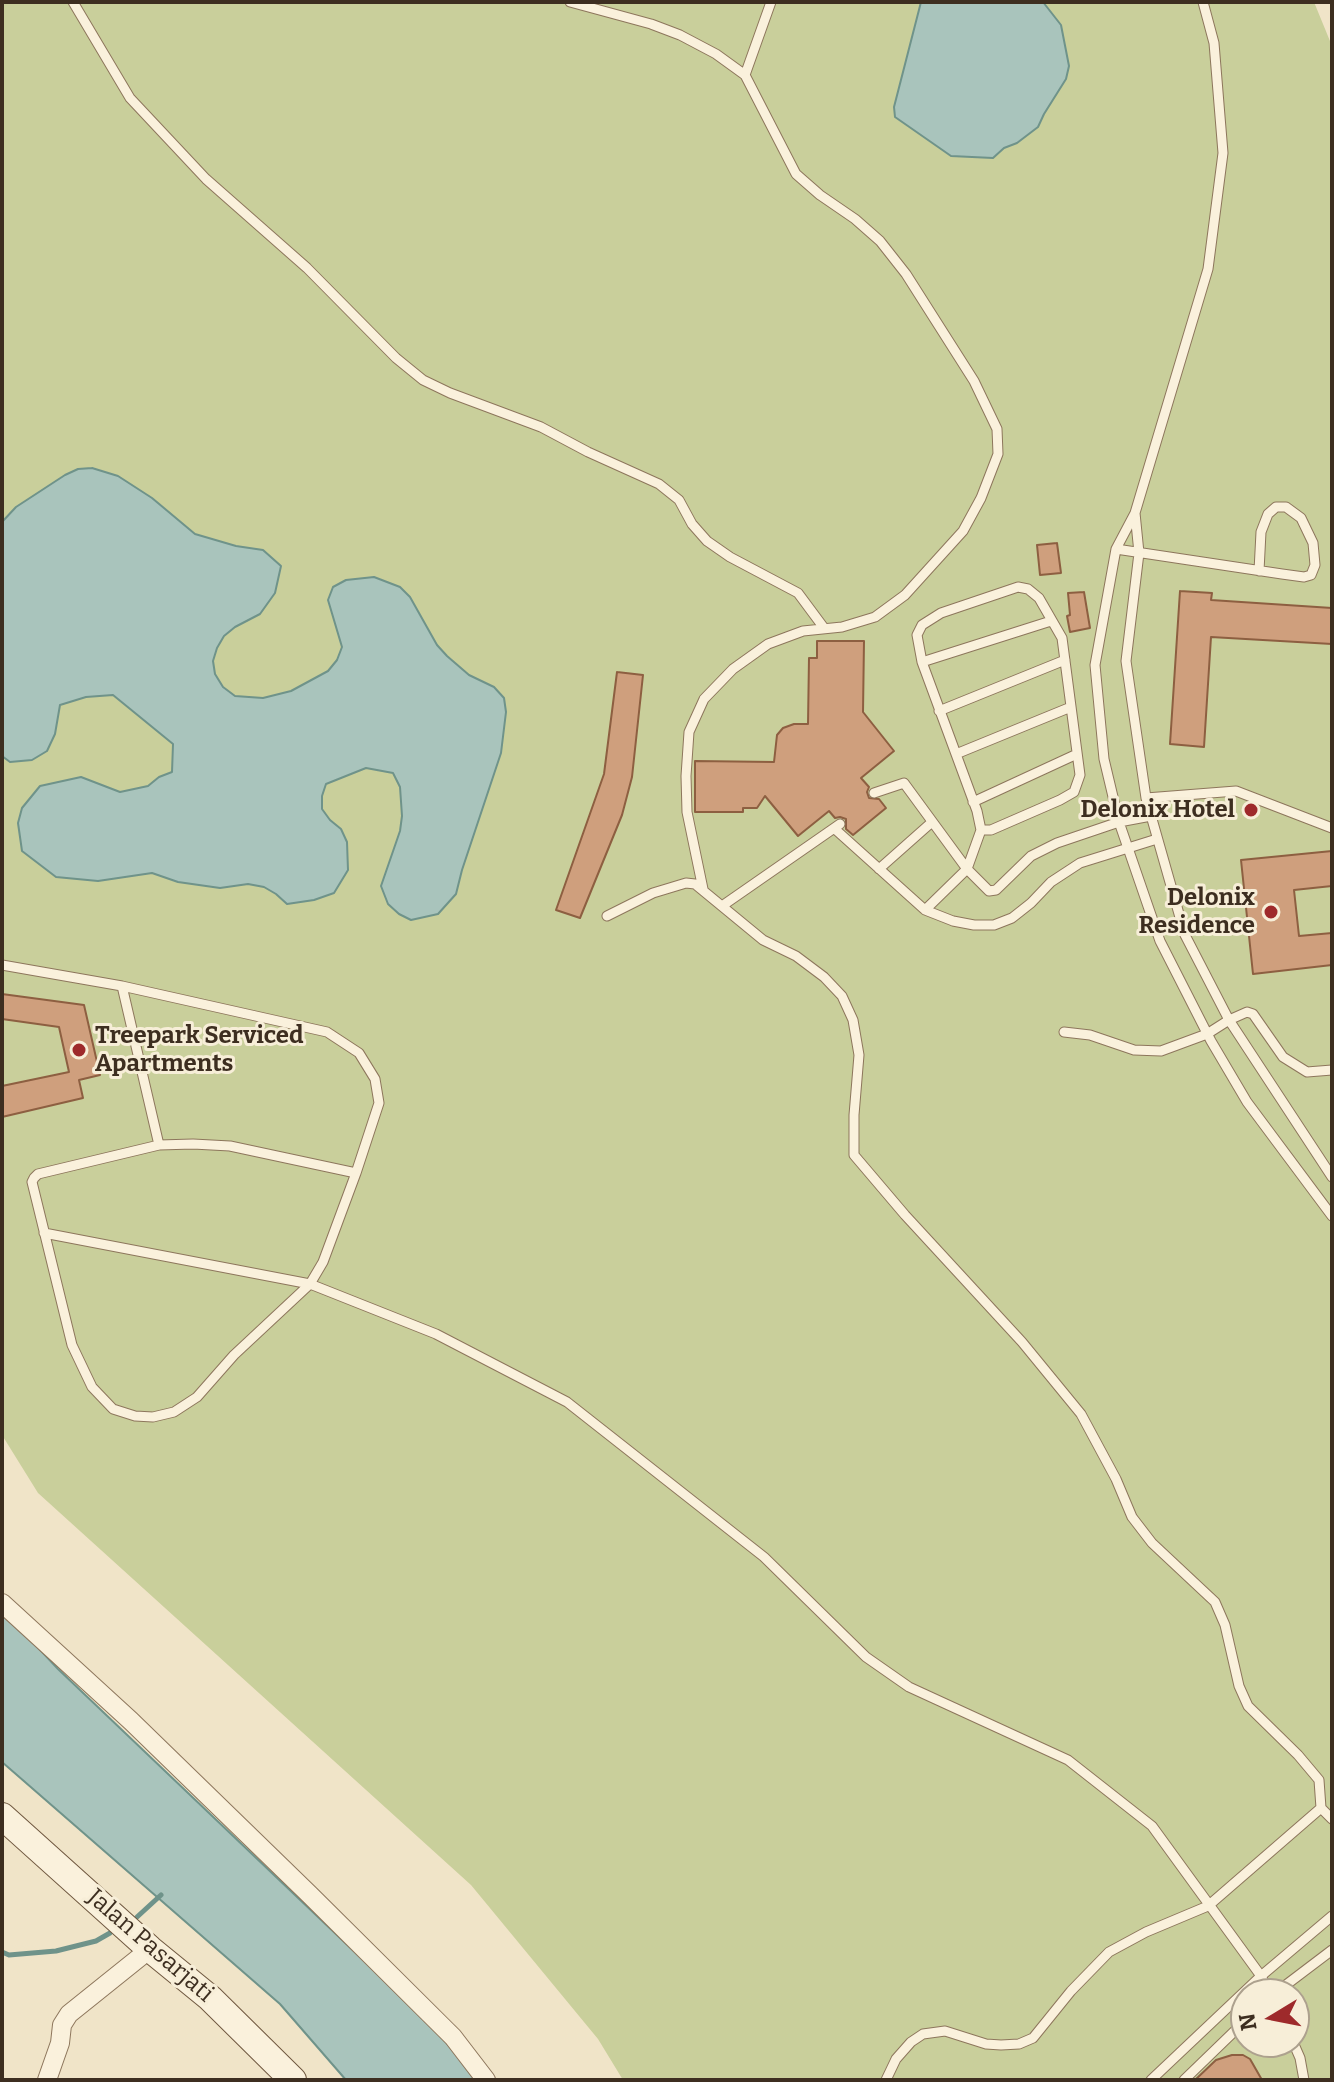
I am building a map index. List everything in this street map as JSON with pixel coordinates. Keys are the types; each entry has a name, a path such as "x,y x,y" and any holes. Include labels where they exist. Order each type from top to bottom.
{"main road":[{"name":"Jalan Pasarjati","path":"2,1816 150,1949 210,1998 293,2080"}],"street":[{"path":"2,1603 131,1721 322,1906 453,2037 486,2080"},
{"path":"47,2080 60,2043 62,2025 69,2014 150,1949"}],"lane":[{"path":"73,2 130,98 206,179 307,268 396,358 423,380 450,393 541,427 659,484 679,500 692,524 707,541 730,557 798,593 824,628"},
{"path":"570,2 680,35 716,54 745,75 796,174 880,241 906,274 968,371 997,429 998,454 981,498 963,531 905,595 875,617 842,627 803,631 768,644 719,682 694,715 689,732 687,812 703,889"},
{"path":"745,75 771,2"},
{"path":"1203,2 1214,43 1223,153 1208,269 1135,513 1116,549 1095,665 1104,759 1119,822 1160,941 1207,1034 1247,1102 1332,1216"},
{"path":"1116,549 1259,571 1304,577 1311,575 1315,569 1313,543 1301,518 1286,507 1276,507 1268,514 1261,532 1259,571"},
{"path":"1135,513 1139,553 1126,661 1146,798 1185,935 1229,1020 1332,1177"},
{"path":"925,910 967,869 981,830 922,662 917,635 922,625 941,613 1018,587 1028,589 1039,598 1062,638 1080,775 1074,792 991,830 981,830"},
{"path":"922,662 1051,621"},
{"path":"939,711 1065,660"},
{"path":"956,754 1071,707"},
{"path":"973,802 1077,754"},
{"path":"874,793 904,783 984,889 996,890 1031,856 1057,843 1119,822 1151,816"},
{"path":"1146,798 1236,791 1332,828"},
{"path":"879,869 932,822"},
{"path":"722,906 838,827 925,910 974,925 994,925 1012,918 1051,882 1080,863 1157,839"},
{"path":"607,916 653,893 686,883 695,884 763,940 796,956 824,977 842,996 853,1020 859,1055 854,1155 1022,1342 1081,1414 1116,1479 1132,1517 1152,1543 1215,1602 1225,1625 1239,1686 1248,1706 1319,1780 1321,1808 1332,1819"},
{"path":"2,965 122,986 327,1032 359,1053 375,1079 379,1103 356,1173 323,1262 310,1284 234,1355 197,1397 174,1412 153,1417 135,1416 113,1409 92,1387 72,1345 32,1182 38,1174 159,1145 230,1146 356,1173"},
{"path":"122,986 159,1145"},
{"path":"1064,1032 1090,1035 1134,1050 1161,1051 1207,1034 1247,1012 1253,1014 1283,1057 1307,1072 1332,1070"},
{"path":"44,1233 310,1284 436,1334 567,1402 764,1557 866,1657 909,1687 1068,1760 1152,1826 1261,1976"},
{"path":"886,2080 896,2059 923,2034 945,2031 986,2044 1001,2045 1019,2044 1033,2038 1071,1991 1109,1952 1146,1932 1208,1906 1321,1808"},
{"path":"1151,2080 1261,1976 1332,1916"},
{"path":"1294,1978 1332,1950"},
{"path":"1184,2080 1230,2035"},
{"path":"1300,2058 1304,2080"}],"green space":[{"path":"2,2 1314,2 1332,46 1332,2080 623,2080 598,2039 471,1885 38,1493 2,1435"}],"water":[{"path":"921,2 1043,2 1061,25 1069,66 1066,79 1038,127 993,158 951,156 895,117 894,107"},
{"path":"92,468 118,476 152,498 195,534 263,550 281,566 275,593 260,614 235,627 224,636 217,648 213,661 215,674 223,687 235,696 263,698 291,691 328,671 342,647 328,600 333,587 346,580 374,577 400,587 410,597 437,645 447,656 469,675 494,687 504,698 506,712 501,753 456,894 438,914 411,920 388,904 381,886 400,831 400,787 393,773 366,768 326,784 322,809 341,829 347,842 348,870 334,893 314,900 287,904 264,887 248,884 220,888 178,882 152,873 98,881 56,877 22,851 18,823 22,808 40,786 81,777 120,792 148,786 172,772 173,744 113,695 86,697 60,705 55,734 47,751 32,760 10,762 2,756 2,522 16,507 65,475 78,469"},
{"path":"2,1609 58,1669 424,2018 477,2080 346,2080 280,2004 2,1762"}],"building":[{"path":"1057,543 1061,573 1040,575 1037,545"},
{"path":"1180,591 1212,593 1211,600 1332,608 1332,644 1211,637 1204,747 1170,744"},
{"path":"1084,592 1090,628 1070,632 1068,593"},
{"path":"817,641 864,641 863,712 894,751 861,778 869,787 869,798 879,799 886,808 853,835 846,829 846,819 835,818 829,811 798,836 765,796 757,808 743,808 743,812 695,812 695,761 774,762 777,735 783,728 808,724 809,658 817,658"},
{"path":"617,672 643,675 632,777 622,815 580,918 556,910 604,774"},
{"name":"Delonix Residence","path":"1332,851 1332,886 1294,890 1299,936 1332,933 1332,965 1253,974 1241,860"},
{"name":"Treepark Serviced Apartments","path":"2,994 84,1005 100,1075 79,1080 83,1098 2,1117 2,1086 69,1072 59,1027 2,1019"},
{"path":"1230,2056 1248,2058 1262,2080 1195,2080 1216,2060"}],"waterway":[{"path":"137,1917 161,1895"},
{"path":"2,1952 9,1955 56,1951 96,1941 110,1933"}],"place":[{"name":"Delonix Hotel","path":"1251,810"},
{"name":"Delonix Residence","path":"1271,912"},
{"name":"Treepark Serviced Apartments","path":"79,1050"}]}
